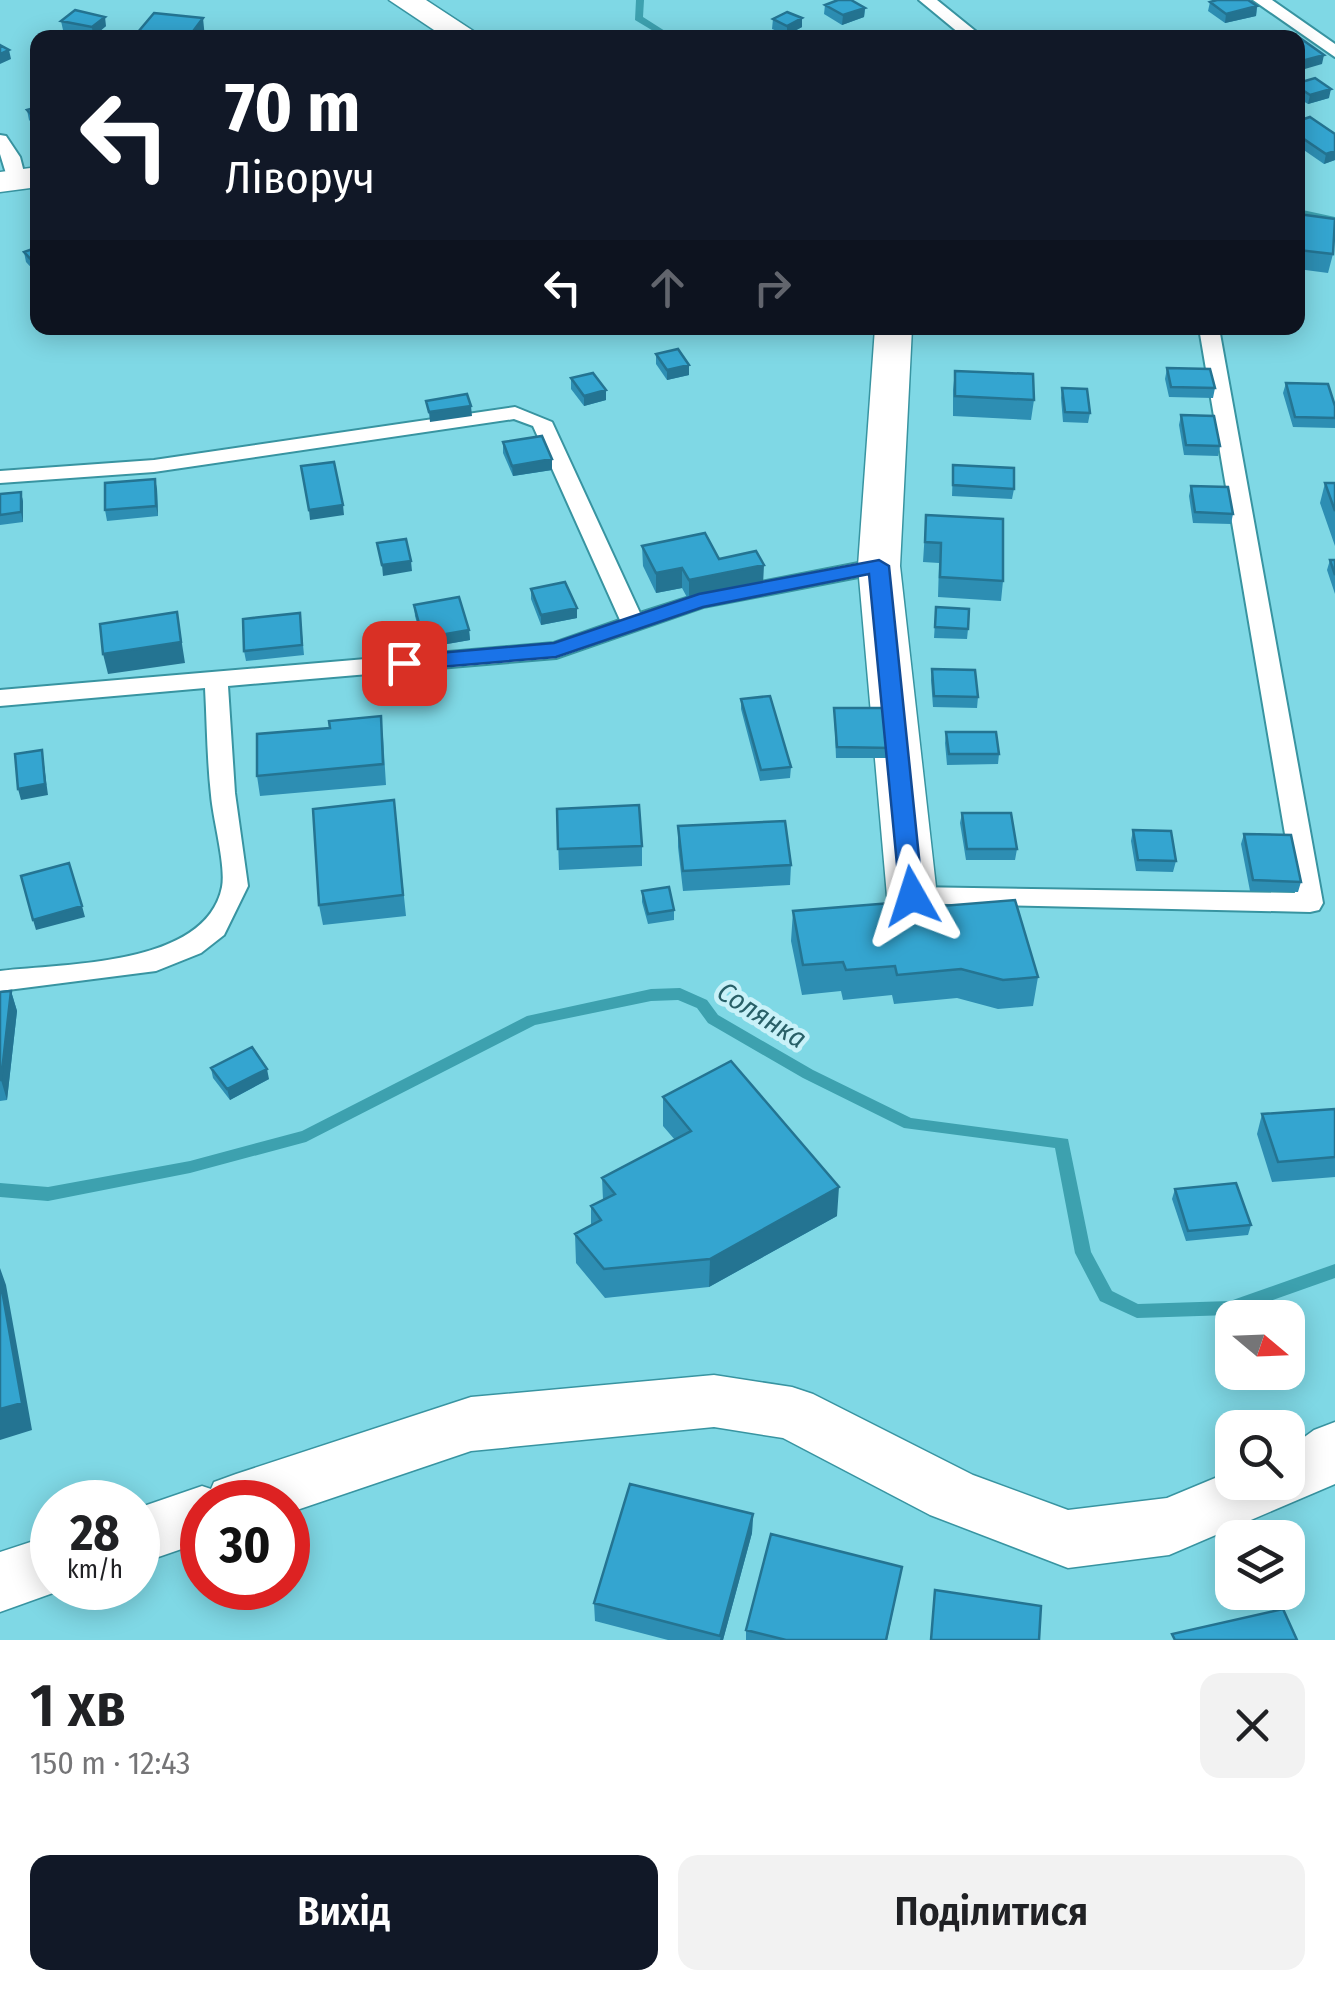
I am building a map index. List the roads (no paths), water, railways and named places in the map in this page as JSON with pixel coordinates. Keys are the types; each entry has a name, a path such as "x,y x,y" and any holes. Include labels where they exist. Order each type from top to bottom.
{"street":[{"path":"404,0 455,30"},
{"path":"893,335 879,566 912,896"},
{"path":"302,1480 471,1424 714,1401 792,1413 952,1495 1068,1540 1169,1526 1232,1500"},
{"path":"1305,1470 1335,1449"},
{"path":"0,1582 30,1572"}],"lane":[{"path":"927,0 966,30"},
{"path":"1262,0 1304,30"},
{"path":"1305,31 1335,52"},
{"path":"0,140 12,157 18,180"},
{"path":"912,896 1310,903 1211,335"},
{"path":"0,477 154,466 514,413 542,422 634,624"},
{"path":"0,698 556,650 699,601 879,566"},
{"path":"0,981 156,961 192,946 215,928 235,886 222,793 216,680"}],"waterway":[{"path":"640,0 638,18 658,30"},
{"path":"1305,214 1335,220"},
{"name":"Солянка","path":"0,1190 48,1194 190,1167 306,1136 532,1020 651,995 680,994 702,1004 713,1019 808,1074 909,1124 1062,1143 1083,1253 1106,1296 1137,1311 1230,1308 1335,1271"}]}
